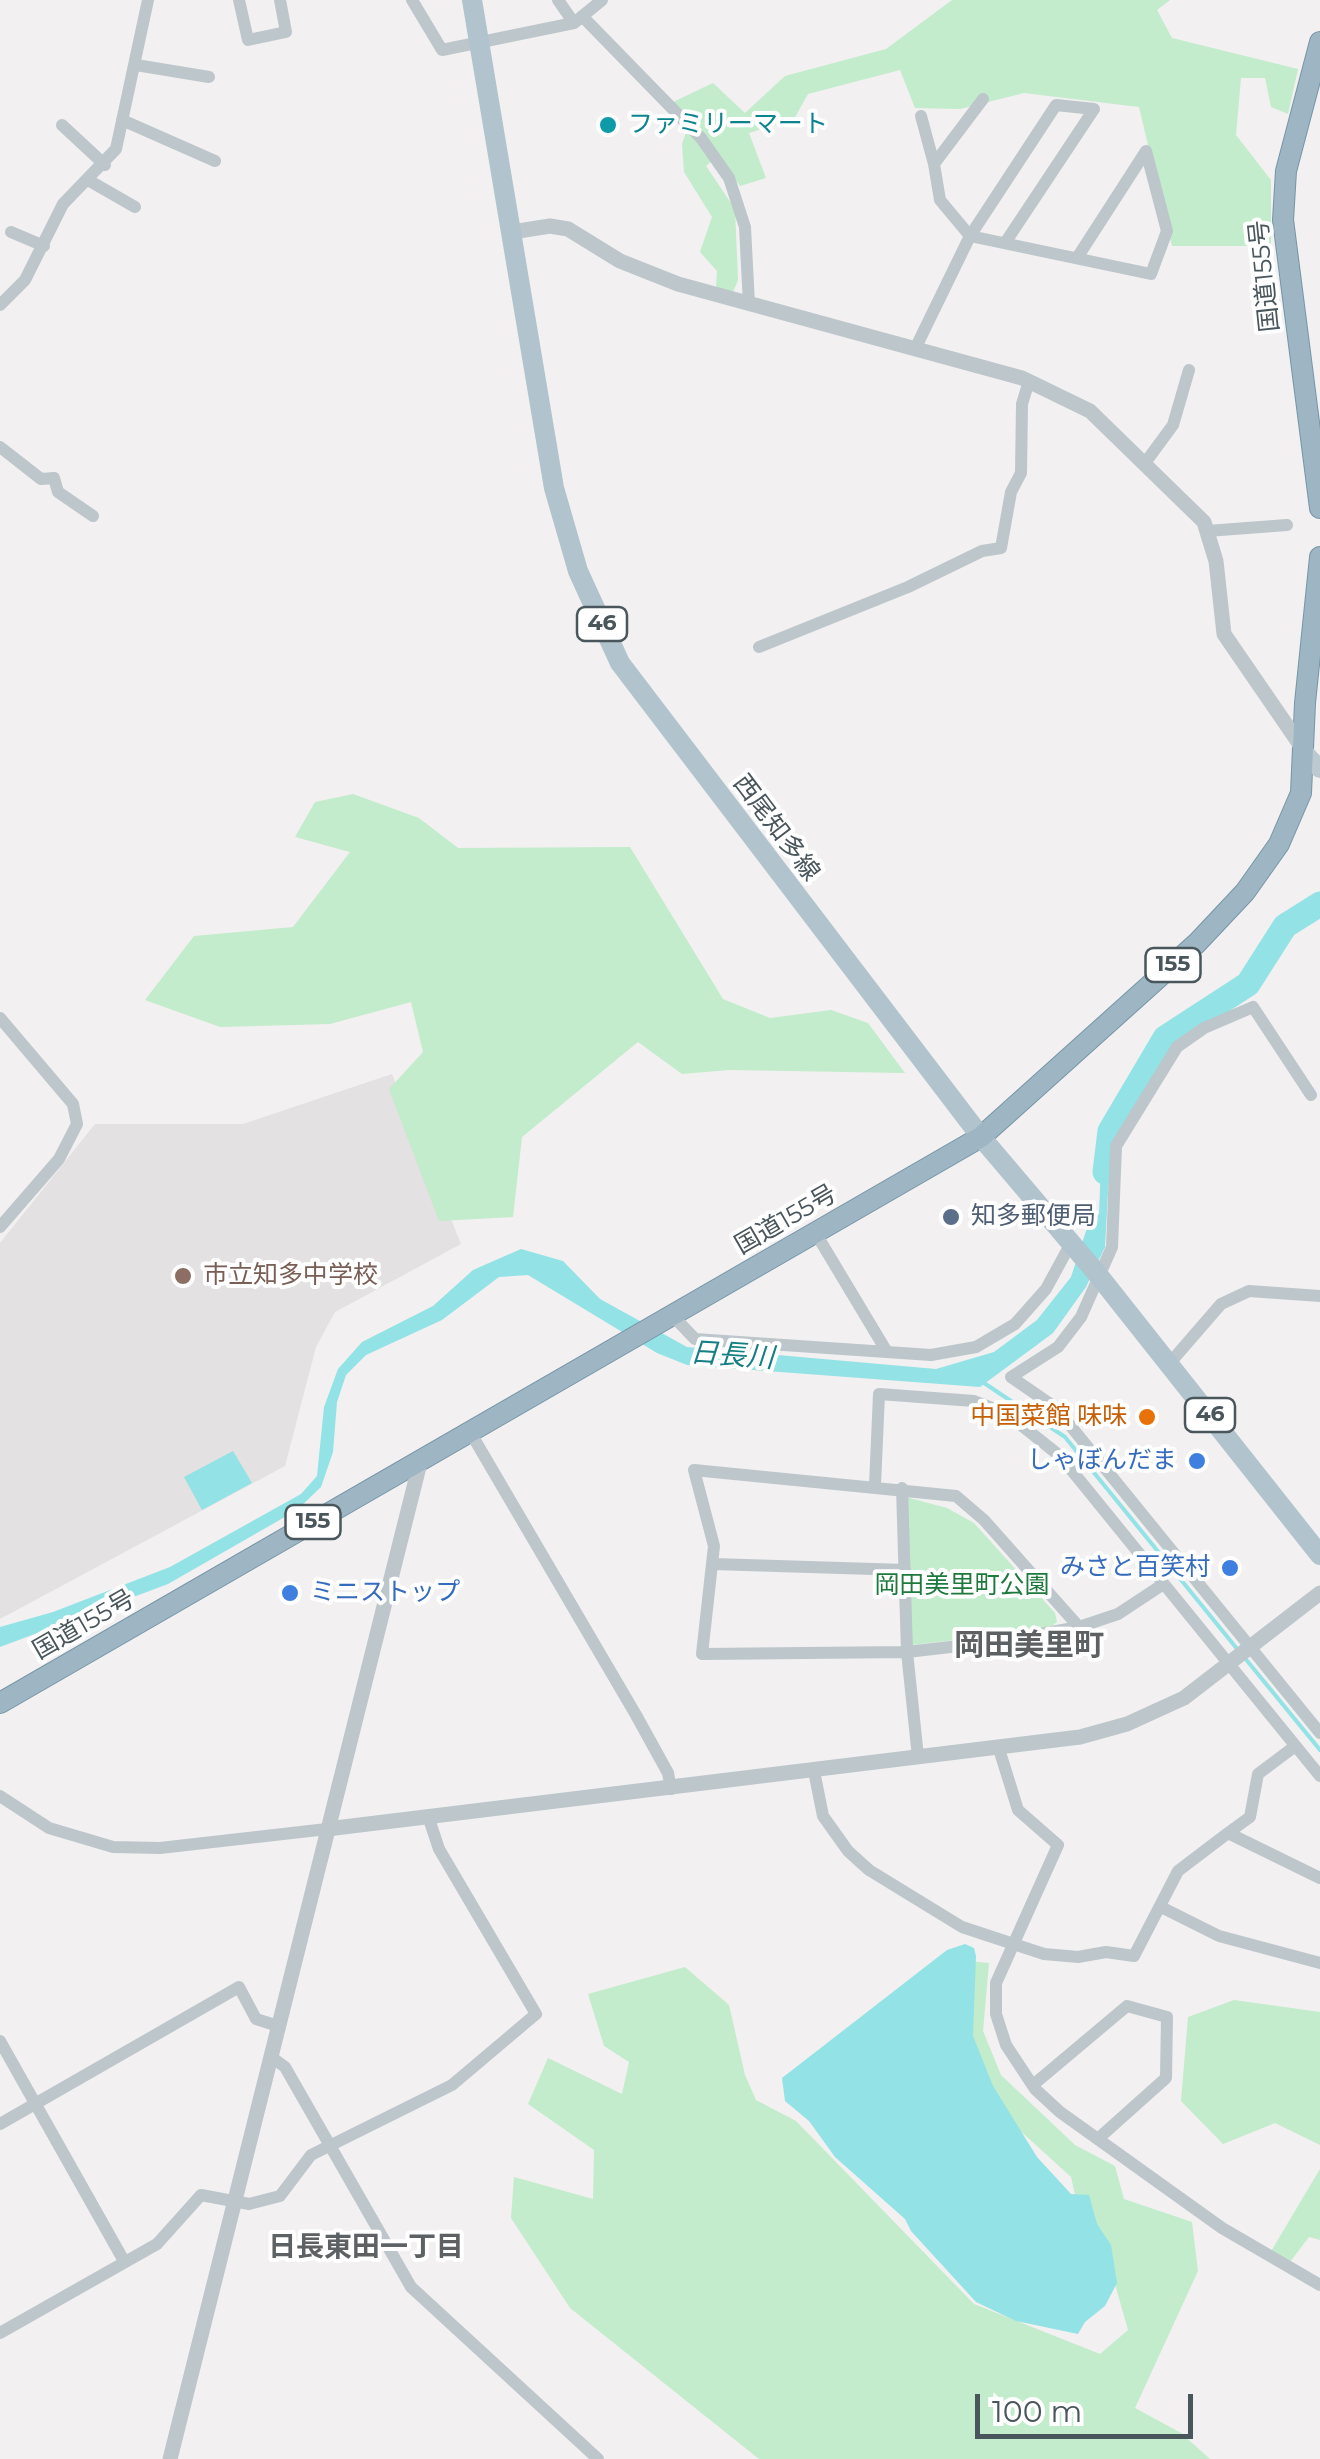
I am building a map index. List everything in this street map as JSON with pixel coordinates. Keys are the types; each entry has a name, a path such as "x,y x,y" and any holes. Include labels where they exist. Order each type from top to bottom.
{"highway":[{"name":"国道155号","path":"1320,42 1286,171 1282,220 1288,290 1316,433 1320,508"},
{"name":"国道155号","path":"0,1703 981,1137 1150,988 1245,892 1272,856 1301,792 1305,703 1320,557"}],"main road":[{"name":"西尾知多線","path":"472,0 554,488 578,571 620,663 981,1137 1099,1276 1320,1554"},
{"path":"1305,753 1320,769"}],"street":[{"path":"0,305 25,280 64,204 116,149 148,0"},
{"path":"239,0 248,40 286,32 280,0"},
{"path":"412,0 442,50 578,20 602,0"},
{"path":"558,0 701,138 729,178 745,227 749,304"},
{"path":"136,66 210,76"},
{"path":"934,164 983,99"},
{"path":"915,349 970,236 1056,105 1094,109 1005,243"},
{"path":"921,116 940,200 970,236 1151,274 1167,231 1146,151 1077,258"},
{"path":"122,120 215,161"},
{"path":"62,125 105,165"},
{"path":"88,180 135,208"},
{"path":"512,232 550,226 568,229 647,272 1029,381 1090,412 1204,522 1216,561 1224,634 1305,753"},
{"path":"11,232 44,246"},
{"path":"1146,463 1173,425 1190,370"},
{"path":"758,647 908,587 982,552 1000,548 1011,492 1021,472 1022,404 1029,381"},
{"path":"0,447 41,479 54,478 58,492 93,516"},
{"path":"1207,531 1288,525"},
{"path":"1311,1096 1254,1007 1204,1028 1177,1047 1116,1146 1112,1247 1081,1317 1058,1348 1010,1377 1056,1408 1320,1734"},
{"path":"0,1018 73,1104 77,1124 60,1159 0,1227"},
{"path":"815,1232 887,1352"},
{"path":"672,1315 695,1339 931,1355 976,1348 1015,1324 1046,1289 1072,1243"},
{"path":"1169,1364 1222,1304 1249,1291 1320,1296"},
{"path":"875,1485 879,1394 974,1401 1006,1413 1060,1456 1320,1776"},
{"path":"469,1430 636,1715 668,1773 672,1788"},
{"path":"170,2459 421,1459"},
{"path":"1079,1627 984,1520 956,1496 694,1470 712,1534 713,1564 702,1654 907,1652 1079,1627 1118,1614 1162,1584"},
{"path":"902,1488 907,1652 918,1757"},
{"path":"713,1564 905,1570"},
{"path":"0,1796 49,1828 114,1847 160,1848 429,1819 1080,1737 1127,1724 1184,1698 1320,1593"},
{"path":"814,1771 823,1816 848,1852 912,1899 962,1926 1044,1954 1078,1956 1106,1952 1134,1956 1178,1871 1250,1816 1258,1774 1294,1747"},
{"path":"999,1749 1018,1810 1058,1844 996,1983 996,2014 1006,2045 1033,2085 1060,2112 1100,2136 1222,2228 1320,2285"},
{"path":"0,2333 158,2244 200,2196 248,2204 280,2196 311,2154 452,2086 536,2014 440,1849 429,1819"},
{"path":"1228,1833 1320,1878"},
{"path":"1161,1907 1220,1936 1320,1962"},
{"path":"0,2124 240,1987 256,2019 278,2026"},
{"path":"1033,2085 1127,2006 1167,2016 1166,2078 1100,2136"},
{"path":"0,2041 124,2262"},
{"path":"270,2056 285,2067 410,2287 598,2459"}],"shaded area":[{"path":"392,1074 461,1244 335,1312 316,1347 285,1466 0,1619 0,1243 95,1124 243,1124"}],"green space":[{"path":"952,0 1170,0 1157,10 1172,38 1298,69 1288,114 1271,107 1265,78 1241,78 1236,135 1271,180 1271,246 1172,246 1139,107 1024,93 960,109 915,108 900,70 808,94 794,119 749,133 766,178 740,186 717,156 706,166 735,209 738,280 733,292 716,288 717,271 700,252 712,217 684,172 682,144 689,124 671,103 713,83 745,113 785,76 886,49"},
{"path":"353,794 419,818 458,848 630,847 723,999 770,1018 831,1010 868,1023 905,1073 729,1070 682,1074 638,1042 522,1137 513,1217 439,1221 389,1089 423,1052 411,1002 330,1024 220,1027 145,1000 194,936 293,927 350,852 295,837 315,802"},
{"name":"岡田美里町公園","path":"906,1497 947,1508 974,1523 1055,1613 1057,1622 1048,1629 912,1645"},
{"path":"969,1961 989,1963 983,2031 1001,2075 1075,2145 1115,2166 1124,2199 1192,2222 1198,2271 1135,2408 1181,2433 1210,2459 759,2459 570,2308 511,2218 514,2177 593,2199 594,2150 528,2104 548,2058 622,2094 629,2062 604,2046 588,1994 685,1967 729,2005 745,2075 756,2100 796,2121 974,2304 1100,2354 1128,2330 1103,2242 1079,2212 1071,2177 993,2106 968,2023 974,2000"},
{"path":"1234,2000 1320,2012 1320,2145 1275,2123 1223,2144 1181,2101 1188,2017"},
{"path":"1320,2169 1320,2240 1309,2237 1290,2262 1270,2253"}],"water":[{"path":"1102,1138 1111,1139 1105,1247 1086,1287 1053,1333 980,1387 687,1365 657,1353 528,1275 499,1277 442,1320 366,1355 346,1375 337,1402 333,1452 321,1487 297,1510 168,1584 0,1647 0,1627 53,1612 170,1567 301,1494 317,1476 324,1407 338,1369 362,1342 433,1306 473,1270 521,1249 563,1261 600,1299 687,1347 936,1369 994,1352 1037,1320 1071,1277 1087,1228 1099,1214"},
{"path":"233,1451 252,1483 202,1510 184,1477"},
{"path":"965,1944 974,1948 976,1956 973,2036 993,2086 1037,2157 1071,2194 1089,2195 1097,2224 1111,2245 1117,2283 1105,2306 1085,2322 1078,2334 1016,2321 976,2302 911,2231 905,2219 835,2157 809,2121 785,2101 782,2078 947,1950"}],"waterway":[{"name":"日長川","path":"1105,1172 1110,1131 1165,1038 1248,984 1285,926 1320,904"},
{"path":"981,1381 1065,1437 1238,1650"},
{"path":"1244,1657 1320,1750"}],"place":[{"name":"ファミリーマート","path":"608,125"},
{"name":"知多郵便局","path":"951,1217"},
{"name":"市立知多中学校","path":"183,1276"},
{"name":"中国菜館 味味","path":"1147,1417"},
{"name":"しゃぼんだま","path":"1197,1461"},
{"name":"みさと百笑村","path":"1230,1568"},
{"name":"ミニストップ","path":"290,1593"}],"district":[{"name":"岡田美里町","path":"1029,1646"},
{"name":"日長東田一丁目","path":"366,2248"}]}
